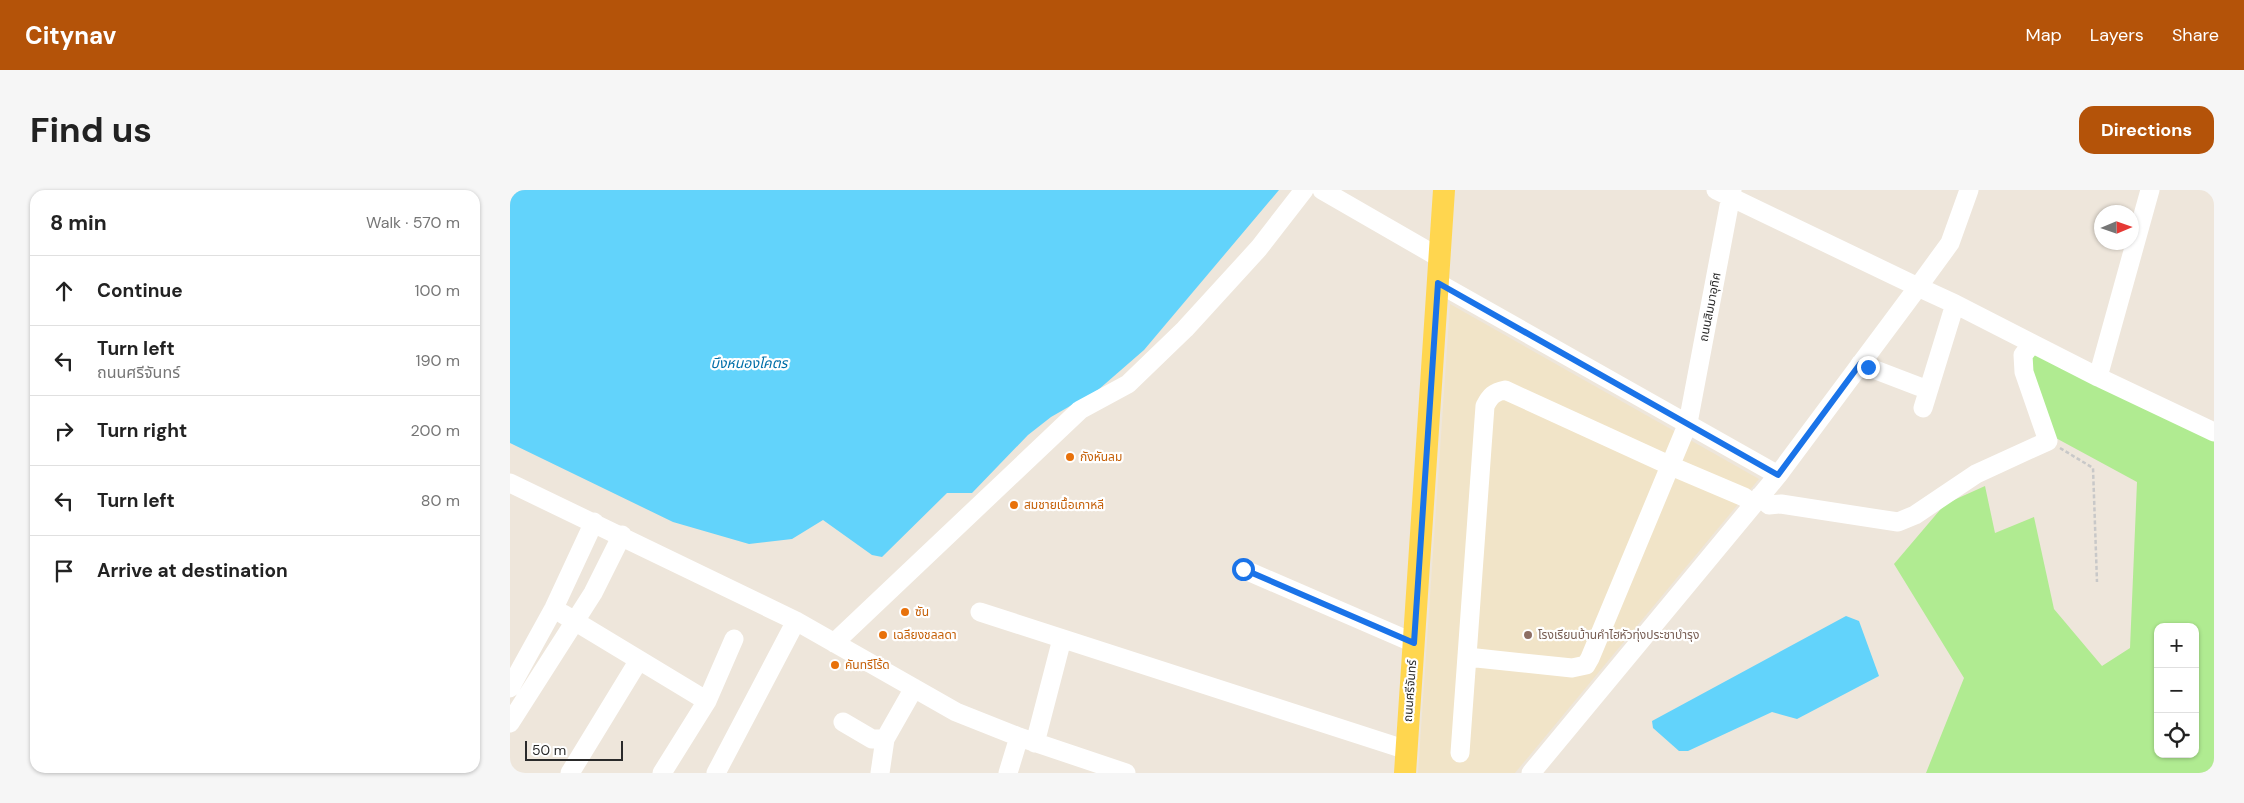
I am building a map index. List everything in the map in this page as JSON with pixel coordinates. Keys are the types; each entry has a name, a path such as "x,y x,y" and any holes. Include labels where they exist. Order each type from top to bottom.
{"main road":[{"name":"ถนนศรีจันทร์","path":"1405,773 1444,190"}],"street":[{"path":"834,643 1080,410 1128,384 1185,329 1259,248 1304,190"},
{"path":"1322,190 1440,258"},
{"path":"1531,773 1778,475 1950,243 1969,190"},
{"path":"2098,377 2150,190"},
{"path":"1726,192 1955,304 2098,377 2214,432"},
{"name":"ถนนสิมมาอุทิศ","path":"1467,656 1572,668 1586,665 1688,424 1726,192"},
{"path":"1438,283 1778,475"},
{"path":"1860,364 1926,399 1955,304"},
{"path":"1460,753 1485,406 1490,396 1505,390 1671,466 1744,497 1768,505 1781,504 1898,522 1915,515 1976,474 2048,441 2024,372 2023,355 2032,344"},
{"path":"510,483 796,621 956,712 1108,770 1126,773"},
{"path":"510,688 554,608 594,522"},
{"path":"510,723 593,593 622,536"},
{"path":"1243,569 1414,643"},
{"path":"554,608 707,701"},
{"path":"980,612 1407,750"},
{"path":"716,773 796,621"},
{"path":"662,773 707,701 734,639"},
{"path":"1008,773 1027,740 1062,639"},
{"path":"570,773 639,660"},
{"path":"880,773 885,739 914,688"},
{"path":"843,722 872,739 885,739"}],"path":[{"path":"2048,441 2094,468 2097,582"}],"shaded area":[{"name":"โรงเรียนบ้านคำไฮหัวทุ่งประชาบำรุง","path":"1450,304 1759,479 1515,773 1418,773"}],"green space":[{"path":"2032,352 2214,438 2214,773 1926,773 1964,678 1894,564 1945,504 1985,486 1995,533 2034,517 2054,609 2102,666 2130,648 2137,482 2054,437 2028,370"}],"water":[{"name":"บึงหนองโคตร","path":"510,190 1279,190 1144,350 1098,390 1051,417 1028,435 972,493 947,493 882,557 872,555 823,520 792,539 749,544 673,522 510,443"},
{"path":"1846,616 1859,621 1879,676 1797,719 1772,712 1688,751 1679,751 1653,728 1652,721"}],"place":[{"name":"กังหันลม","path":"1070,457"},
{"name":"สมชายเนื้อเกาหลี","path":"1014,505"},
{"name":"ซัน","path":"905,612"},
{"name":"เฉลียงชลลดา","path":"883,635"},
{"name":"โรงเรียนบ้านคำไฮหัวทุ่งประชาบำรุง","path":"1528,635"},
{"name":"คันทรีโร้ด","path":"835,665"}],"route":[{"path":"1243,569 1414,643 1438,283 1778,475 1860,364 1868,367"}]}
